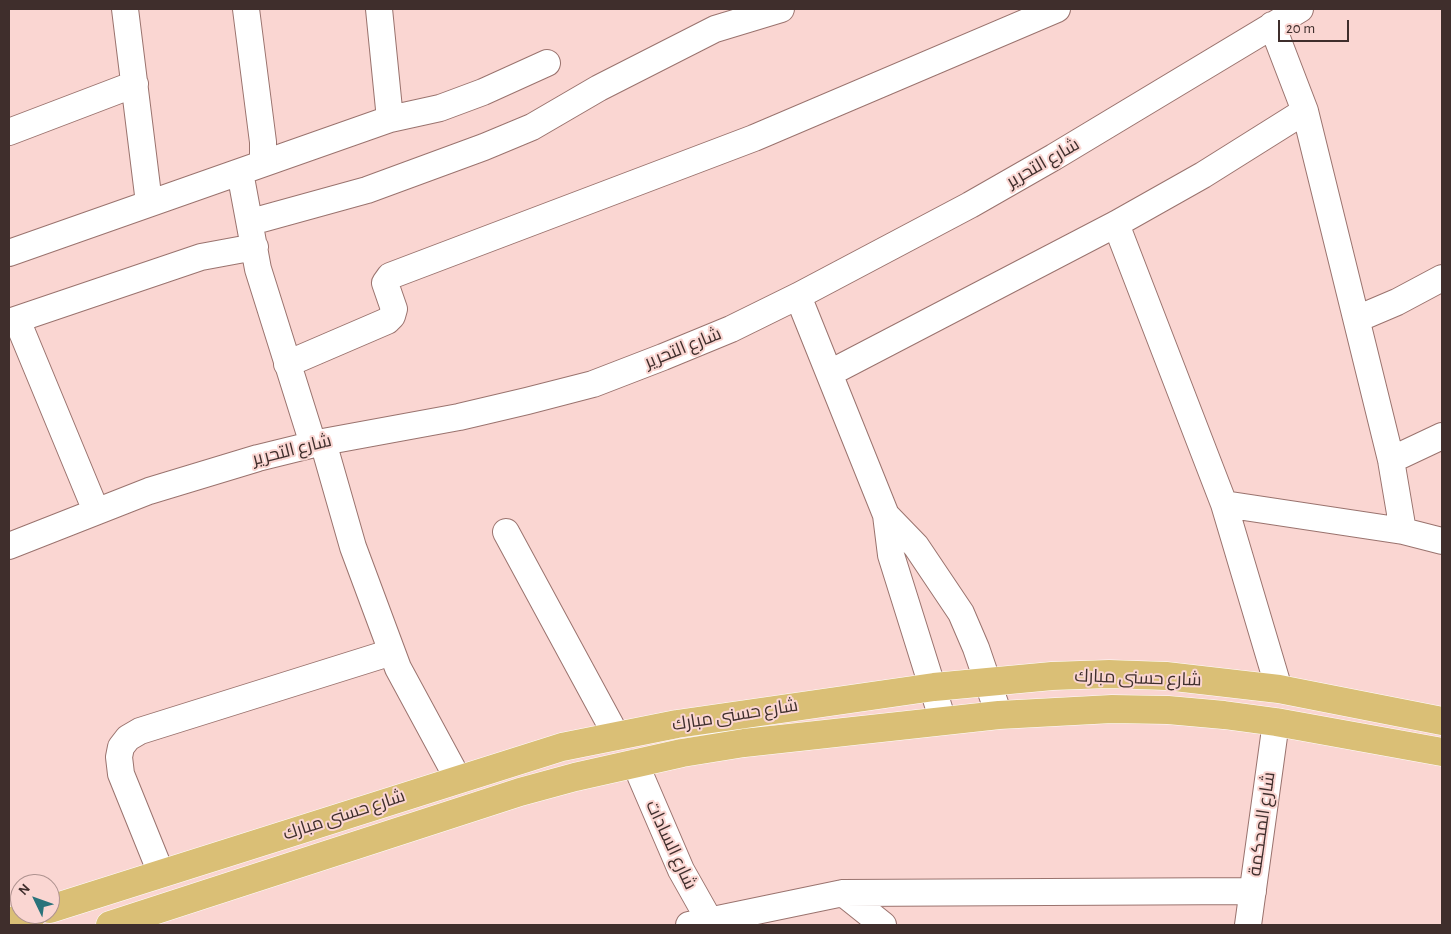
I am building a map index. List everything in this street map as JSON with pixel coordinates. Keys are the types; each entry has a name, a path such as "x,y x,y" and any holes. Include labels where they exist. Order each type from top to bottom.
{"main road":[{"name":"شارع حسنى مبارك","path":"60,906 562,747 616,735 738,714 934,687 1052,676 1119,674 1185,678 1279,690 1442,721"},
{"name":"شارع حسنى مبارك","path":"110,925 520,792 635,763 744,743 999,715 1112,709 1168,710 1276,722 1442,752"}],"street":[{"path":"126,9 149,203"},
{"path":"246,9 263,142 251,167 253,234 258,269 287,364 318,443 353,547 398,668 458,779"},
{"path":"379,9 390,120"},
{"path":"96,511 13,321 201,257 253,234 492,144 532,127 599,88 715,29 781,9"},
{"path":"287,364 387,321 392,316 394,309 385,283 390,276 754,138 1057,9"},
{"name":"شارع التحرير","path":"9,546 96,511 203,474 318,443 459,417 594,384 723,332 798,296 970,205 1054,157 1300,9"},
{"path":"1272,25 1305,111 1391,460 1403,531"},
{"path":"9,253 390,120 440,108 483,92 547,63"},
{"path":"9,132 134,84"},
{"path":"830,373 1116,224 1203,175 1305,111"},
{"path":"1116,224 1224,504 1279,690"},
{"path":"1357,319 1397,302 1442,278"},
{"path":"798,296 886,515 891,555 934,687 943,721"},
{"path":"1391,460 1442,436"},
{"path":"1224,504 1403,531 1442,542"},
{"path":"886,515 916,546 960,613 988,681 999,715"},
{"path":"506,532 616,735"},
{"path":"162,873 120,774 119,756 121,746 128,738 140,731 392,652"},
{"name":"شارع المحكمة","path":"1248,925 1276,722"},
{"name":"شارع السادات","path":"635,763 703,924"},
{"path":"703,924 843,893 1253,891"},
{"path":"843,893 883,925"}]}
